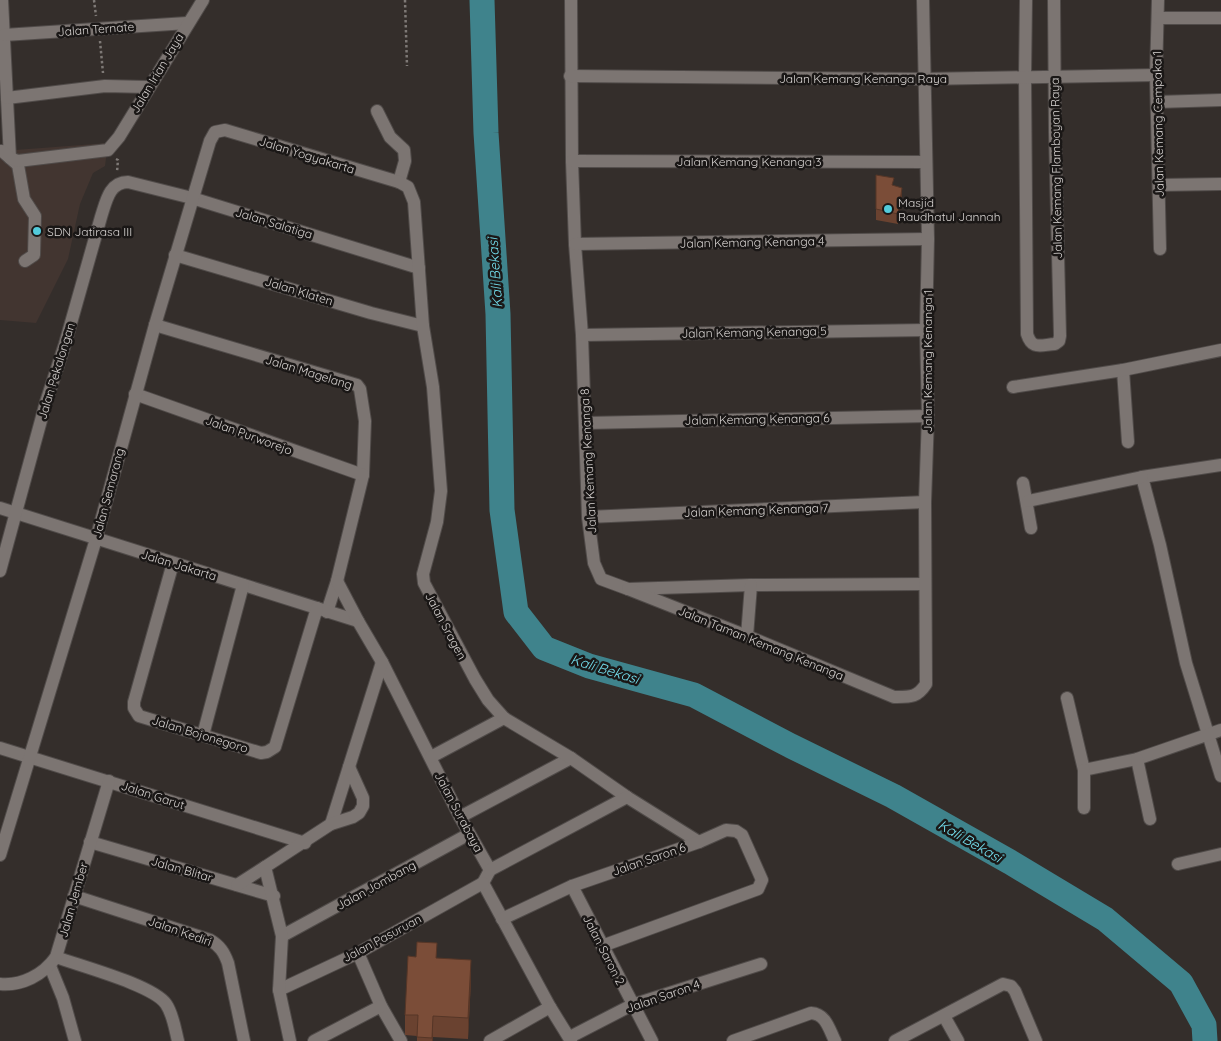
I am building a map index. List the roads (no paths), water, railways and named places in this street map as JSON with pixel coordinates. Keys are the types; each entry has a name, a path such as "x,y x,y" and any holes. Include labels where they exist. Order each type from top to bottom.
{"street":[{"path":"2,0 7,98 5,154 18,164 24,199 35,216 34,255 25,261"},
{"name":"Jalan Irian Jaya","path":"5,154 18,161 110,148 203,0"},
{"path":"570,76 571,0"},
{"name":"Jalan Kemang Kenanga 1","path":"894,697 910,698 920,693 926,684 924,502 928,416 926,330 928,239 923,79 923,0"},
{"path":"1025,76 1026,0"},
{"name":"Jalan Kemang Flamboyan Raya","path":"1025,76 1027,334 1030,342 1034,345 1055,344 1059,341 1060,336 1054,0"},
{"name":"Jalan Kemang Cempaka 1","path":"1158,0 1156,75 1160,249"},
{"path":"1158,18 1221,18"},
{"name":"Jalan Ternate","path":"4,35 187,23"},
{"name":"Jalan Kemang Kenanga Raya","path":"570,76 923,79 1156,75"},
{"name":"Jalan Kemang Kenanga 8","path":"570,76 575,244 582,335 588,517 597,572 601,579 628,589 751,585 925,584"},
{"path":"7,98 105,86 148,88"},
{"path":"1157,102 1221,100"},
{"path":"377,111 390,138 404,150 404,161 399,182"},
{"name":"Jalan Yogyakarta","path":"215,132 225,130 399,182"},
{"name":"Jalan Semarang","path":"0,855 96,539 175,254 210,141 215,132"},
{"name":"Jalan Kemang Kenanga 3","path":"572,161 926,162"},
{"name":"Jalan Pekalongan","path":"0,572 46,402 65,344 101,217 107,200 115,186 122,182 128,182"},
{"name":"Jalan Salatiga","path":"128,182 192,198 419,268"},
{"name":"Jalan Sragen","path":"399,182 408,187 414,202 423,326 432,387 441,491 437,522 423,574 424,583 475,679 488,700 504,718 571,758 627,797 699,842"},
{"path":"1159,185 1221,184"},
{"name":"Jalan Kemang Kenanga 4","path":"575,244 928,239"},
{"name":"Jalan Klaten","path":"175,254 371,313 423,326"},
{"name":"Jalan Magelang","path":"155,325 356,385 361,394 365,421 363,475 337,581 322,610"},
{"name":"Jalan Kemang Kenanga 5","path":"582,335 926,330"},
{"path":"1013,388 1123,370 1221,350"},
{"path":"1123,370 1128,442"},
{"name":"Jalan Purworejo","path":"135,394 363,475"},
{"name":"Jalan Kemang Kenanga 6","path":"586,423 928,416"},
{"path":"1028,501 1142,477 1221,465"},
{"path":"1142,477 1160,545 1186,662 1221,776"},
{"path":"1023,483 1028,501 1031,528"},
{"name":"Jalan Kemang Kenanga 7","path":"588,517 924,502"},
{"name":"Jalan Jakarta","path":"0,508 358,622"},
{"name":"Jalan Bojonegoro","path":"174,563 134,702 134,708 139,716 261,753 267,752 275,747 322,610"},
{"name":"Jalan Surabaya","path":"337,581 358,622 382,662 460,818 490,870"},
{"path":"202,735 243,585"},
{"path":"747,636 751,585"},
{"name":"Jalan Taman Kemang Kenanga","path":"628,589 894,697"},
{"path":"331,824 382,662"},
{"path":"1068,698 1084,770 1084,808"},
{"path":"431,757 504,718"},
{"path":"1084,770 1137,759 1221,730"},
{"name":"Jalan Garut","path":"0,748 305,843"},
{"path":"460,818 571,758"},
{"path":"1137,759 1150,819"},
{"path":"237,885 305,843 331,824 359,813 363,806 363,798 349,767"},
{"name":"Jalan Jember","path":"53,962 109,781"},
{"path":"570,1039 550,1007 483,883 490,870 627,797"},
{"name":"Jalan Saron 6","path":"502,919 572,886 699,842 726,830 736,831 742,835 762,880 758,889 602,946"},
{"name":"Jalan Jombang","path":"282,936 469,834"},
{"name":"Jalan Blitar","path":"90,842 274,896"},
{"path":"1178,864 1221,854"},
{"path":"266,867 282,936 279,990 290,1041"},
{"name":"Jalan Pasuruan","path":"279,990 358,953 483,883"},
{"name":"Jalan Saron 2","path":"572,886 652,1041"},
{"name":"Jalan Kediri","path":"74,896 218,944 228,963 244,1041"},
{"path":"358,953 381,1006 401,1041"},
{"path":"0,984 26,980 38,975 53,962"},
{"path":"53,962 75,1041"},
{"path":"53,962 146,988 168,1006 178,1041"},
{"name":"Jalan Saron 4","path":"570,1039 632,1005 761,964"},
{"path":"900,1040 1003,984 1010,986 1015,991 1036,1041"},
{"path":"314,1041 381,1006"},
{"path":"490,1041 550,1007"},
{"path":"734,1041 811,1013 819,1013 824,1018 835,1041"},
{"path":"944,1016 958,1041"}],"waterway":[{"name":"Kali Bekasi","path":"482,0 486,133 498,314 502,510 516,612 544,648 589,666 694,695 791,746 893,796 1010,862 1105,919 1181,983 1204,1025 1205,1041"}],"place":[{"name":"Masjid Raudhatul Jannah","path":"888,209"},
{"name":"SDN Jatirasa III","path":"37,231"}]}
